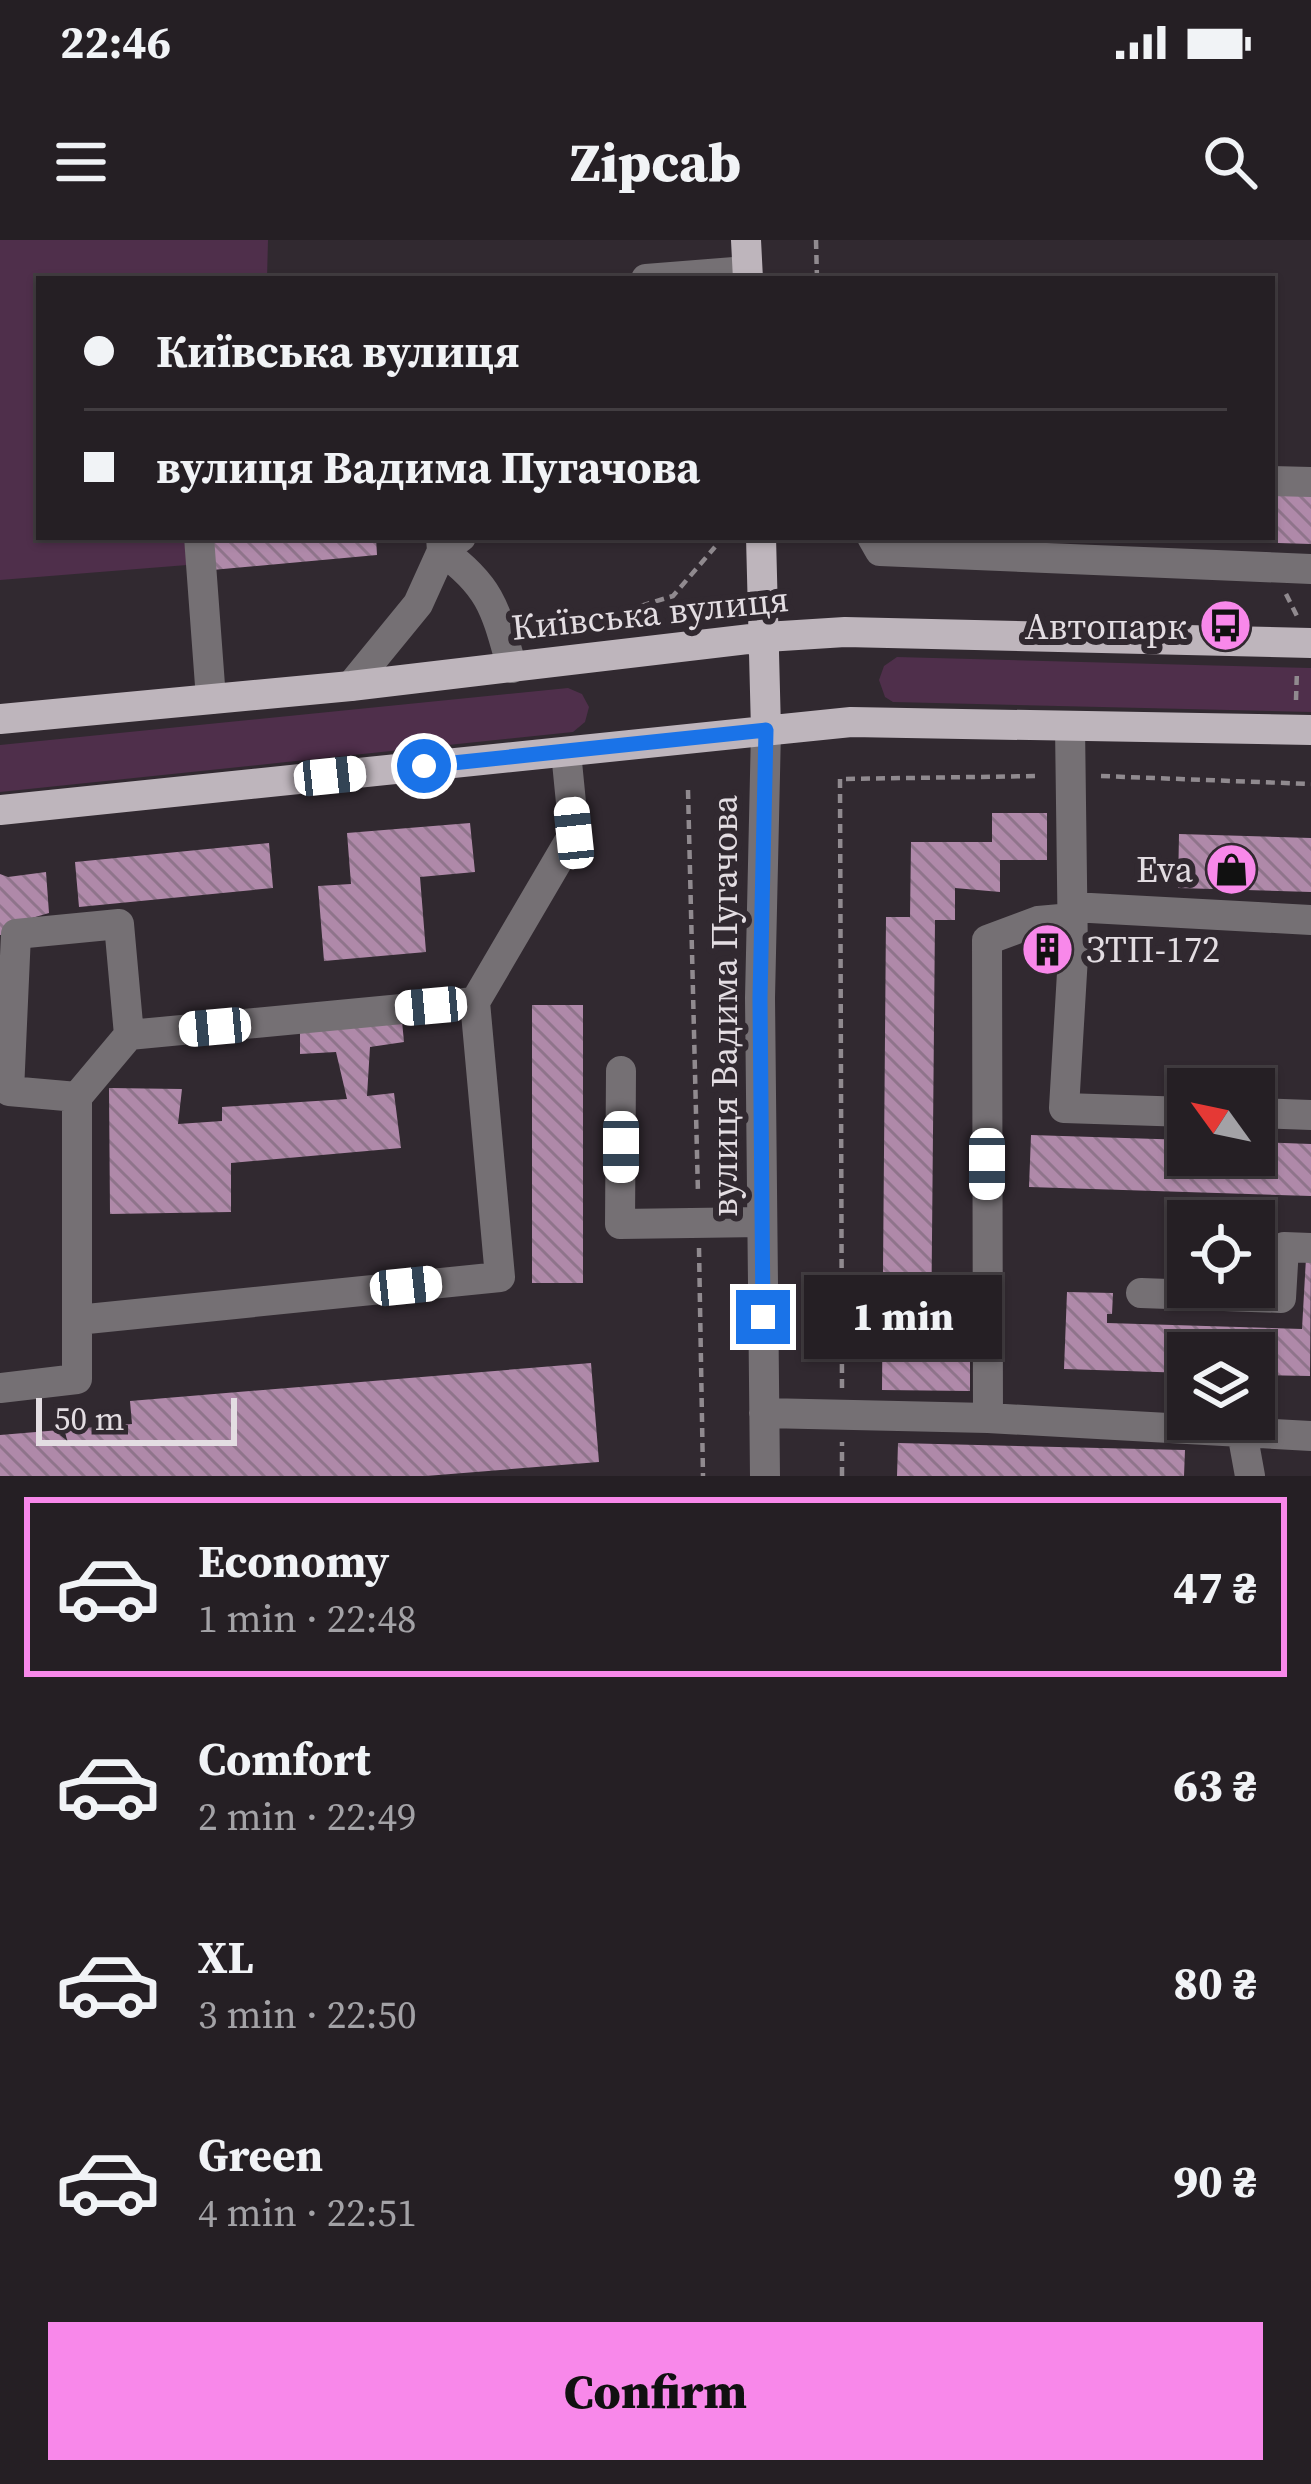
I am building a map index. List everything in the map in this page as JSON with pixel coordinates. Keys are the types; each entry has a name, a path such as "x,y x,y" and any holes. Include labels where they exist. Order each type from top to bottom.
{"main road":[{"name":"вулиця Вадима Пугачова","path":"761,540 766,730"},
{"name":"Київська вулиця","path":"0,719 845,632 1304,656"},
{"path":"0,810 851,722 1070,726 1304,721"}],"street":[{"path":"665,276 747,263"},
{"path":"1275,481 1311,482"},
{"path":"199,540 210,607 212,699"},
{"path":"874,540 880,550 1311,569"},
{"path":"351,686 394,613 448,542 495,607 512,668"},
{"path":"1070,726 1072,913 1064,1108 1167,1111"},
{"name":"вулиця Вадима Пугачова","path":"765,1476 760,998 766,730"},
{"path":"77,1320 500,1277 475,1002 574,833 566,752"},
{"path":"988,1418 987,940 1072,913 1311,920"},
{"path":"77,1097 9,1091 16,934 118,924 129,1035"},
{"path":"0,1388 76,1379 77,1097 129,1035 475,1002"},
{"path":"621,1071 620,1223 762,1222"},
{"path":"1275,1114 1311,1115"},
{"path":"1141,1293 1281,1298 1284,1247 1311,1248"},
{"path":"764,1413 1167,1428"},
{"path":"1275,1434 1311,1436"},
{"path":"1243,1440 1250,1476"}],"path":[{"path":"816,240 817,276"},
{"path":"598,620 673,596 715,547"},
{"path":"1304,656 1304,721"},
{"path":"842,1476 840,779 1071,775 1311,784"},
{"path":"688,790 703,1476"}],"shaded area":[{"path":"0,240 268,240 267,276 36,276 36,540 184,540 187,565 0,580"},
{"path":"897,657 1311,668 1311,712 893,702 885,697 879,680 884,666"},
{"path":"568,688 582,694 589,707 585,722 573,732 0,792 0,745"}],"building":[{"path":"1275,490 1311,491 1311,544 1206,541 1275,540"},
{"path":"210,540 376,540 377,555 212,570"},
{"path":"992,813 1047,813 1047,860 1000,860 1000,892 955,888 955,920 935,920 931,1344 939,1344 939,1339 970,1339 970,1391 882,1390 886,917 910,917 911,842 992,842"},
{"path":"470,823 475,872 420,877 426,952 324,961 318,886 351,884 347,833"},
{"path":"1179,834 1311,838 1311,892 1178,888"},
{"path":"269,843 273,888 79,907 75,862"},
{"path":"46,872 49,913 25,920 12,934 0,935 0,874"},
{"name":"ЗТП-172","path":"1033,929 1061,929 1061,969 1033,969"},
{"path":"532,1005 583,1005 583,1283 532,1283"},
{"path":"402,1021 404,1042 370,1047 367,1096 394,1093 401,1148 231,1163 231,1212 110,1214 109,1088 182,1089 178,1124 222,1121 222,1107 347,1099 336,1052 300,1054 300,1030"},
{"path":"1031,1135 1167,1139 1167,1176 1275,1176 1275,1143 1311,1144 1311,1196 1029,1187"},
{"path":"1306,1258 1311,1258 1310,1376 1275,1375 1275,1332 1167,1332 1167,1372 1064,1369 1067,1292 1113,1293 1107,1323 1302,1329"},
{"path":"591,1363 599,1462 426,1476 0,1476 0,1435 132,1424 130,1401"},
{"path":"898,1443 1185,1450 1184,1476 897,1476"}],"place":[{"name":"Автопарк","path":"1226,626"},
{"name":"Eva","path":"1232,869"},
{"name":"ЗТП-172","path":"1047,949"}],"route":[{"path":"424,766 766,730 760,998 763,1317"}]}
